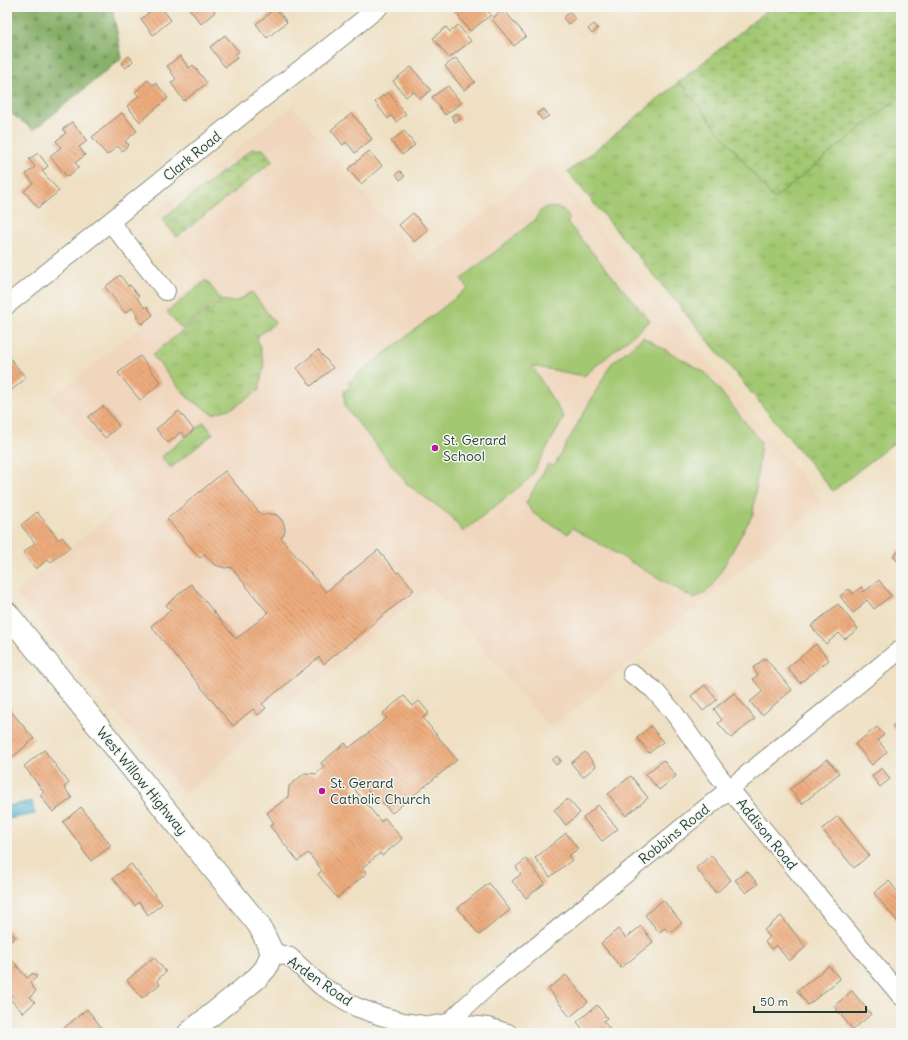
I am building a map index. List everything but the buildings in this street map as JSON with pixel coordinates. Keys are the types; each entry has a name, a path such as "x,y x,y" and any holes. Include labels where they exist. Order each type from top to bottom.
{"street":[{"name":"Clark Road","path":"7,306 253,106 379,7"},
{"path":"110,222 166,291"},
{"name":"West Willow Highway","path":"7,613 259,925 272,952"},
{"name":"Robbins Road","path":"449,1023 488,986 901,649"},
{"name":"Addison Road","path":"632,674 653,689 674,713 718,775 901,996"},
{"path":"189,1033 257,978 266,968 272,952"},
{"name":"Arden Road","path":"272,952 290,958 320,985 356,1007 381,1016 403,1022 430,1026 449,1023 488,1027 508,1033"}],"shaded area":[{"name":"St. Gerard School","path":"293,106 420,263 547,164 822,502 551,729 431,586 184,793 16,593 132,497 51,398 203,278 154,213"}],"green space":[{"path":"7,7 112,7 122,58 34,130 7,111"},
{"path":"771,7 901,7 901,95 774,199 679,82"},
{"path":"679,82 774,199 901,95 901,437 833,491 568,172"},
{"path":"252,149 263,149 273,161 177,237 162,219"},
{"path":"546,207 560,208 568,215 570,219 567,222 650,321 584,376 532,366 564,418 530,478 463,532 451,516 408,485 345,407 344,391 351,387 348,382 468,288 461,279 536,219 542,209"},
{"path":"206,280 220,298 182,329 167,312"},
{"path":"252,292 275,323 257,337 264,364 259,390 235,407 213,414 187,397 152,355 221,300 235,302"},
{"path":"643,337 706,373 761,442 753,514 712,587 695,599 572,528 568,534 534,514 526,503 548,464 554,466 611,364"},
{"path":"204,422 213,434 171,468 161,457"}],"water":[{"path":"32,801 35,814 8,819 7,806"}],"place":[{"name":"St. Gerard School","path":"435,448"},
{"name":"St. Gerard Catholic Church","path":"322,791"}]}
